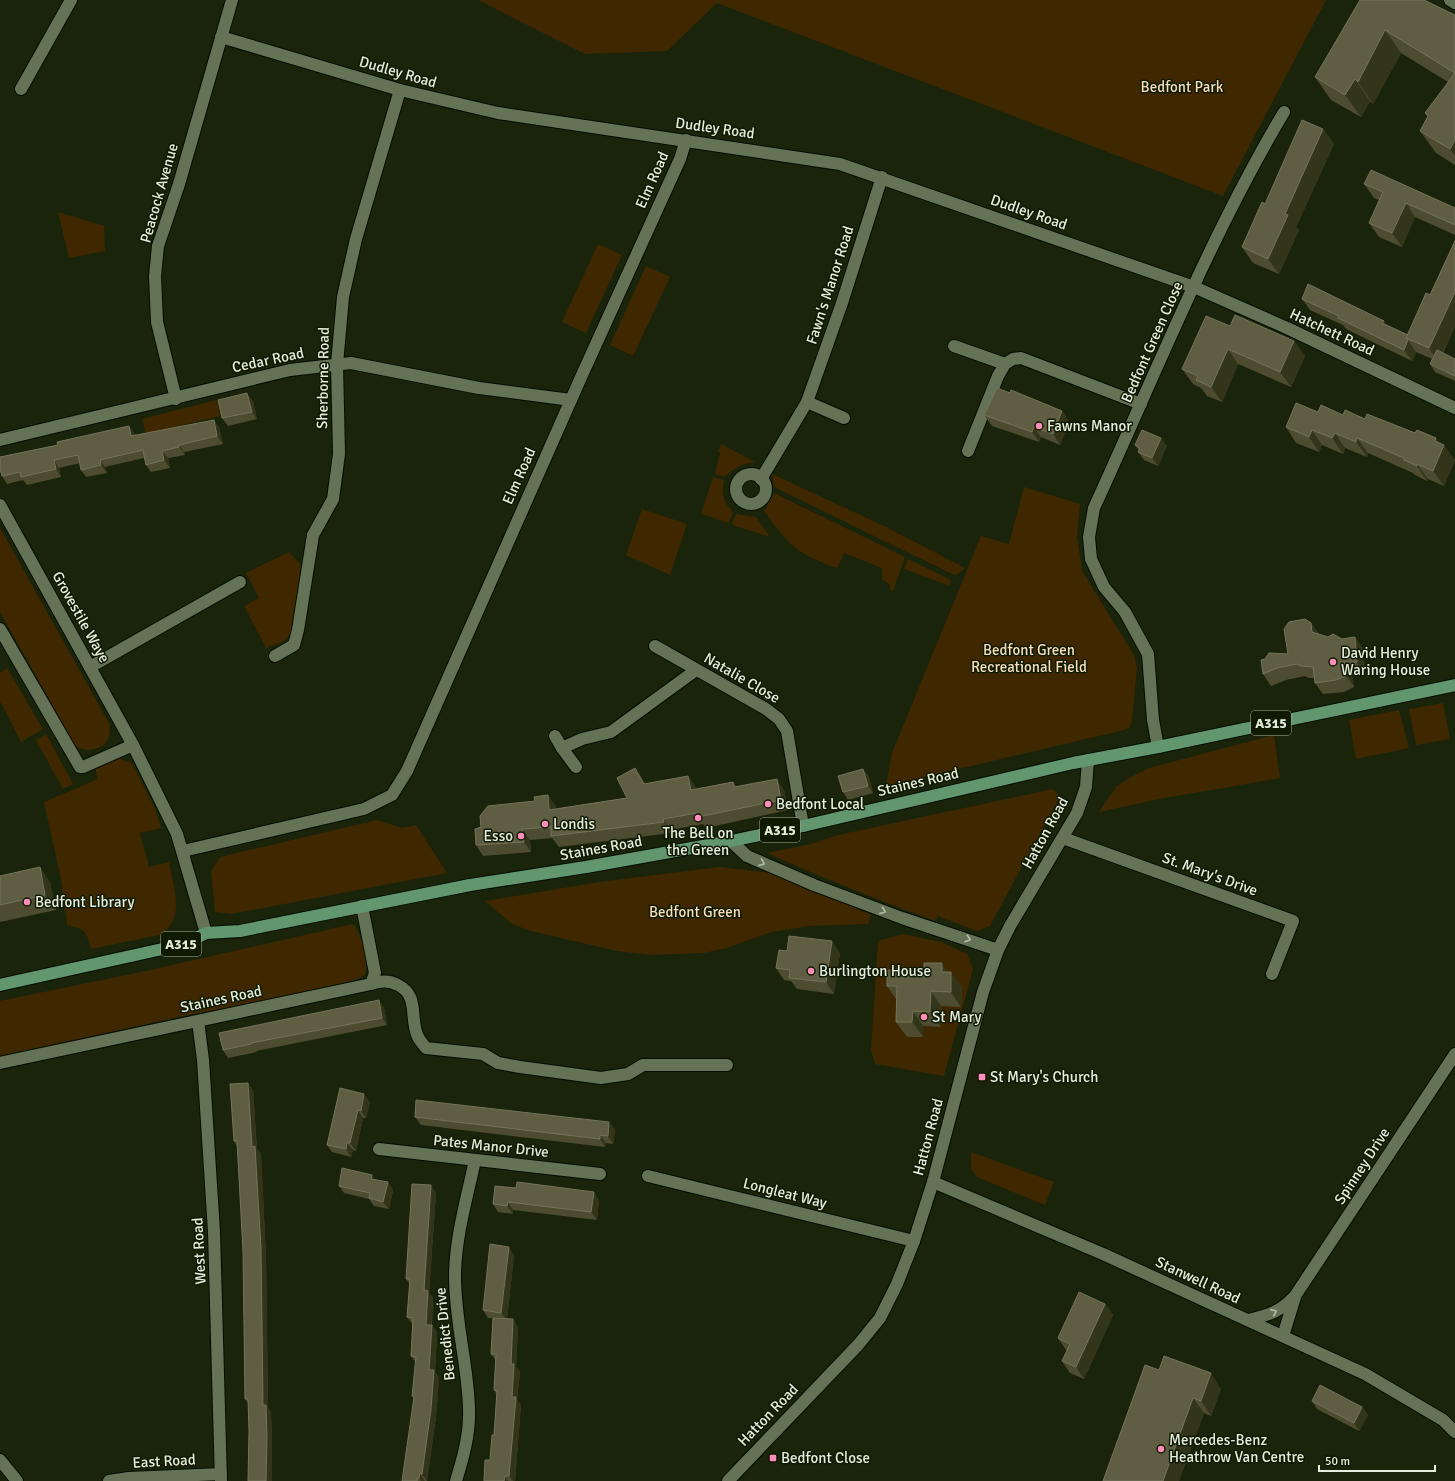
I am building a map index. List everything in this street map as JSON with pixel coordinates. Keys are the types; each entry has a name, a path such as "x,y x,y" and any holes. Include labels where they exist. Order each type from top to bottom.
{"main road":[{"name":"Staines Road","path":"0,984 185,944 206,934 240,931 470,885 586,867 803,826 1088,760 1158,747 1455,685"}],"street":[{"path":"21,89 71,0"},
{"name":"Peacock Avenue","path":"176,399 157,322 156,268 158,246 179,184 232,0"},
{"path":"1450,0 1455,3"},
{"name":"Dudley Road","path":"221,36 400,90 498,113 840,164 882,177 1194,287"},
{"name":"Sherborne Road","path":"275,656 294,645 298,630 313,535 333,499 339,454 337,364 343,296 356,239 400,90"},
{"name":"Bedfont Green Close","path":"1158,747 1152,720 1148,654 1125,612 1104,587 1091,559 1089,537 1094,508 1194,287 1253,166 1284,112"},
{"name":"Elm Road","path":"183,851 364,809 392,795 407,771 571,400 680,159 686,140"},
{"name":"Fawn's Manor Road","path":"761,479 807,402 842,303 882,177"},
{"name":"Hatchett Road","path":"1194,287 1287,328 1455,408"},
{"path":"954,346 1004,364"},
{"path":"968,452 998,376 1004,364 1013,359 1021,358 1141,404"},
{"name":"Cedar Road","path":"0,440 176,399 290,370 351,363 479,388 571,400"},
{"path":"807,402 844,418"},
{"name":"Grovestile Waye","path":"0,506 133,745 177,834 206,934"},
{"path":"90,667 240,582"},
{"path":"0,629 80,767 133,745"},
{"name":"Natalie Close","path":"655,646 766,709 780,719 787,731 803,826"},
{"path":"562,748 582,739 611,732 696,670"},
{"path":"555,736 576,767"},
{"name":"Hatton Road","path":"728,1481 858,1345 880,1318 897,1284 914,1241 933,1182 983,992 998,950 1013,920 1077,813 1086,787 1088,760"},
{"name":"St. Mary's Drive","path":"1063,838 1293,921 1272,974"},
{"path":"731,840 747,856 814,885 897,917 938,929 998,950"},
{"path":"362,906 375,973 371,984"},
{"name":"Staines Road","path":"0,1063 382,981 394,983 406,989 412,1000 418,1037 426,1048 483,1054 498,1063 601,1078 628,1074 643,1065 727,1065"},
{"name":"West Road","path":"198,1021 204,1060 214,1232 221,1477"},
{"name":"Spinney Drive","path":"1248,1320 1270,1315 1283,1309 1295,1296 1455,1054"},
{"name":"Pates Manor Drive","path":"379,1149 600,1174"},
{"name":"Benedict Drive","path":"456,1481 465,1451 469,1410 457,1324 455,1276 458,1242 475,1160"},
{"name":"Longleat Way","path":"648,1176 914,1241"},
{"name":"Stanwell Road","path":"933,1182 1103,1254 1365,1374 1443,1420 1455,1432"},
{"name":"Spinney Drive","path":"1284,1336 1295,1296"},
{"name":"Stanwell Road","path":"1443,1420 1455,1423"},
{"path":"0,1460 18,1481"},
{"name":"East Road","path":"109,1481 129,1478 221,1477"}],"green space":[{"name":"Bedfont Park","path":"478,0 1326,0 1223,196 717,3 667,51 585,54"},
{"path":"58,212 104,226 105,251 69,258"},
{"path":"598,244 622,255 586,333 562,322"},
{"path":"646,266 670,277 633,356 610,345"},
{"path":"217,400 220,416 146,434 142,419"},
{"path":"721,444 755,462 739,466 725,477 715,474 720,453 718,452"},
{"path":"772,474 884,526 965,568 958,574 954,575 774,487"},
{"path":"713,477 724,480 724,498 727,505 733,512 729,523 701,514"},
{"name":"Bedfont Green Recreational Field","path":"1024,487 1080,504 1077,536 1082,571 1134,655 1137,668 1130,727 1124,730 886,786 892,753 981,536 1009,544"},
{"path":"774,493 905,557 893,591 890,590 890,585 882,579 882,568 844,553 837,568 812,558 794,547 780,533 764,511"},
{"path":"642,509 687,524 670,575 626,555"},
{"path":"736,514 756,517 770,537 733,525 732,523"},
{"path":"0,528 110,725 108,739 101,747 87,750 78,748 75,745 0,612"},
{"path":"289,552 301,565 299,593 294,625 284,641 266,648 244,606 259,598 246,573"},
{"path":"908,559 951,580 950,586 904,569"},
{"path":"7,668 43,729 21,742 0,701 0,673"},
{"path":"1443,703 1450,739 1416,745 1409,709"},
{"path":"1399,710 1409,748 1356,759 1349,720"},
{"path":"46,734 73,784 63,789 36,740"},
{"path":"1274,735 1280,778 1159,799 1099,812 1116,787 1129,778 1149,768"},
{"path":"118,758 132,763 155,808 161,828 140,833 149,867 169,862 175,892 176,912 168,929 159,935 91,949 87,935 84,932 78,928 67,925 61,879 44,802 98,779 95,768"},
{"path":"1053,789 1059,795 1058,800 990,926 977,931 938,916 935,921 767,853 811,844 838,835"},
{"path":"377,820 402,828 416,825 447,873 231,914 215,912 211,871 220,857"},
{"name":"Bedfont Green","path":"719,867 774,873 871,915 868,924 810,926 771,932 727,948 704,953 651,955 617,951 531,931 512,924 485,901 599,882"},
{"path":"353,924 360,935 364,948 366,955 366,969 365,975 348,984 179,1017 0,1056 0,1001 155,969"},
{"path":"903,934 941,942 967,954 973,969 944,1076 875,1064 871,1050 878,941"},
{"path":"971,1152 1054,1182 1045,1205 977,1177 971,1169"}],"building":[{"path":"1360,0 1424,0 1455,15 1455,73 1385,30 1358,82 1355,79 1345,95 1315,77"},
{"path":"1455,73 1455,140 1450,149 1420,131 1428,116 1425,113"},
{"path":"1302,120 1323,129 1285,214 1288,215 1268,259 1242,247 1262,202 1265,204"},
{"path":"1371,170 1455,208 1455,225 1406,203 1392,233 1369,223 1383,192 1364,184"},
{"path":"1455,241 1455,292 1429,348 1406,338 1426,293 1430,295"},
{"path":"1308,284 1384,321 1382,323 1408,335 1406,338 1408,340 1404,350 1338,318 1339,316 1302,299"},
{"path":"1235,315 1294,341 1280,372 1228,349 1211,387 1196,380 1198,376 1182,369 1206,316 1230,326"},
{"path":"1437,350 1455,359 1455,376 1430,364"},
{"path":"997,388 1010,393 1011,390 1062,411 1053,434 1034,427 1032,432 984,415"},
{"path":"247,393 252,412 222,418 218,400"},
{"path":"1296,403 1318,412 1321,405 1343,415 1345,410 1365,419 1367,414 1415,433 1417,430 1436,438 1435,441 1444,445 1433,471 1417,464 1417,466 1404,460 1404,458 1357,438 1356,442 1335,433 1332,438 1312,430 1309,437 1286,427"},
{"path":"214,420 217,436 179,445 179,447 162,451 164,460 146,465 143,450 100,460 101,465 81,470 78,455 54,460 56,469 21,477 20,472 2,476 0,469 0,457 58,445 57,442 129,426 131,436"},
{"path":"1142,430 1161,438 1152,458 1138,452 1140,448 1135,445"},
{"path":"1305,619 1311,623 1312,632 1328,637 1333,634 1342,639 1355,637 1357,662 1344,664 1346,676 1336,680 1315,683 1313,667 1301,666 1297,664 1277,668 1263,674 1261,660 1265,659 1269,653 1288,654 1284,629 1289,622"},
{"path":"635,768 644,784 688,776 691,790 733,782 734,787 777,779 781,800 698,817 697,813 663,819 664,822 551,836 551,827 522,829 524,842 476,845 475,829 481,827 480,816 488,806 535,801 534,797 548,795 549,810 627,798 617,778"},
{"path":"863,769 868,786 843,792 838,776"},
{"path":"40,867 45,895 0,905 0,876"},
{"path":"789,936 832,941 826,982 789,978 790,970 776,968 779,950 787,951"},
{"path":"924,963 942,963 942,972 951,972 951,992 931,991 930,1012 913,1011 912,1022 896,1022 897,986 887,986 887,970 924,971"},
{"path":"379,1000 382,1018 251,1043 223,1050 219,1033"},
{"path":"248,1083 252,1147 255,1146 261,1249 263,1405 266,1405 267,1436 266,1481 248,1481 249,1431 248,1399 245,1399 243,1251 237,1141 234,1141 230,1084"},
{"path":"340,1088 364,1094 361,1111 358,1110 350,1143 347,1143 346,1149 327,1145"},
{"path":"416,1100 609,1122 608,1136 600,1135 600,1139 415,1117"},
{"path":"342,1168 372,1175 371,1179 388,1182 383,1202 369,1198 370,1193 339,1186"},
{"path":"517,1182 594,1192 591,1212 508,1202 507,1206 493,1204 495,1186 516,1188"},
{"path":"412,1184 431,1185 424,1290 428,1291 426,1325 432,1325 429,1370 434,1370 431,1409 422,1474 420,1473 417,1481 402,1481 414,1397 412,1396 416,1357 411,1356 413,1318 407,1317 410,1279 406,1279"},
{"path":"490,1244 509,1247 501,1313 483,1310"},
{"path":"1079,1292 1105,1304 1076,1367 1062,1361 1070,1344 1058,1338"},
{"path":"493,1318 513,1319 511,1364 514,1364 512,1397 516,1397 509,1476 505,1476 504,1481 484,1481 485,1460 490,1460 492,1435 494,1435 497,1391 494,1390 496,1354 491,1354"},
{"name":"Mercedes-Benz Heathrow Van Centre","path":"1164,1356 1211,1373 1201,1401 1193,1398 1163,1481 1103,1481 1145,1365 1159,1370"},
{"path":"1320,1385 1362,1407 1354,1423 1312,1401"}],"place":[{"name":"Fawns Manor","path":"1039,426"},
{"name":"David Henry Waring House","path":"1333,662"},
{"name":"Bedfont Local","path":"768,804"},
{"name":"The Bell on the Green","path":"698,818"},
{"name":"Londis","path":"545,824"},
{"name":"Esso","path":"521,836"},
{"name":"Bedfont Library","path":"27,902"},
{"name":"Burlington House","path":"811,971"},
{"name":"St Mary","path":"924,1017"},
{"name":"St Mary's Church","path":"982,1077"},
{"name":"Mercedes-Benz Heathrow Van Centre","path":"1161,1449"},
{"name":"Bedfont Close","path":"773,1458"}]}
